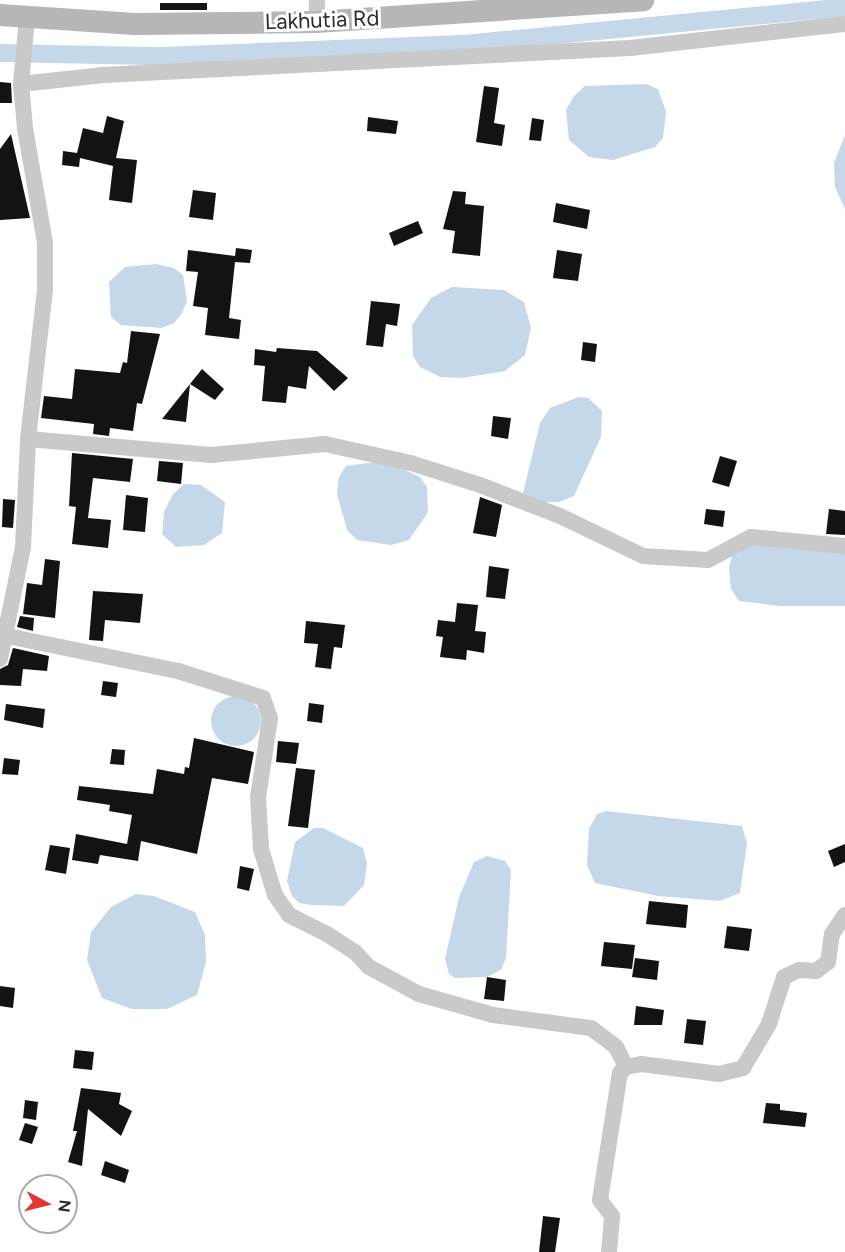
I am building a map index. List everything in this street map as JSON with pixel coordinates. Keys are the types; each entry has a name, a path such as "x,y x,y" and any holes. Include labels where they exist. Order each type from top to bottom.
{"street":[{"name":"Lakhutia Rd","path":"0,15 26,27 135,24 316,11 531,11 644,0"},
{"path":"21,76 104,75 630,48 845,24"},
{"path":"0,659 7,636 23,547 28,439 45,290 45,243 25,128 21,76 26,27"},
{"path":"28,439 211,455 325,444 411,463 480,485 560,516 644,556 708,560 751,537 845,546"},
{"path":"7,636 178,671 263,698 270,718 258,797 261,849 275,895 289,915 327,934 355,952 369,967 419,994 493,1015 591,1028 616,1047 626,1067"},
{"path":"609,1252 612,1216 600,1200 620,1073 626,1067 651,1065 719,1074 743,1068 769,1024 784,977 799,970 816,971 828,962 832,934 845,915"}],"water":[{"path":"646,84 658,89 666,112 663,138 655,147 613,160 589,157 569,140 566,110 574,96 585,86"},
{"path":"845,135 845,209 835,187 834,163"},
{"path":"156,264 174,268 183,275 187,301 182,313 174,323 162,328 121,325 111,317 109,282 125,267"},
{"path":"452,287 504,290 524,302 531,328 525,355 505,371 462,378 440,377 420,367 413,356 412,325 431,298"},
{"path":"579,397 588,398 602,411 601,437 574,496 559,502 537,502 523,493 540,423 550,408"},
{"path":"376,462 403,469 420,477 427,487 428,512 409,540 391,545 357,540 347,530 337,494 339,477 346,466"},
{"path":"184,484 201,485 225,502 222,533 204,545 176,547 162,534 164,512 173,494"},
{"path":"745,544 845,549 845,606 780,606 739,601 731,589 729,568 732,555"},
{"path":"231,696 241,696 254,703 261,716 261,726 254,739 241,746 231,746 222,742 215,735 211,726 211,716 215,707 222,700"},
{"path":"606,811 742,826 747,843 740,893 720,901 658,896 595,883 587,865 589,829 597,814"},
{"path":"314,828 323,828 363,848 367,864 364,885 344,906 299,903 292,896 287,881 295,842"},
{"path":"487,856 505,861 511,870 506,958 501,970 487,977 455,978 449,974 445,959 459,897 474,862"},
{"path":"136,894 154,896 195,912 205,935 206,962 197,995 167,1009 132,1009 102,998 87,960 91,932 111,907"}],"building":[{"path":"160,3 207,3 207,10 160,10"},
{"path":"0,82 11,83 12,103 0,103"},
{"path":"484,86 499,88 494,123 505,125 502,146 476,142"},
{"path":"107,116 124,121 116,158 137,160 132,203 109,200 113,166 80,158 79,167 62,165 63,151 77,153 83,128 103,133"},
{"path":"368,117 398,121 396,134 367,131"},
{"path":"532,118 544,120 541,141 529,140"},
{"path":"11,134 30,218 0,220 0,149"},
{"path":"193,190 216,193 213,220 189,217"},
{"path":"453,191 466,192 465,204 484,206 480,256 452,253 455,231 443,229"},
{"path":"556,203 590,210 587,229 553,222"},
{"path":"418,221 423,233 394,246 389,233"},
{"path":"236,248 252,250 250,263 235,262 229,318 241,320 239,339 205,335 208,308 193,306 198,272 186,271 188,250 235,256"},
{"path":"557,250 582,254 578,281 553,278"},
{"path":"371,301 400,304 397,326 386,324 383,347 366,345"},
{"path":"131,331 160,334 142,404 137,403 133,431 110,428 109,436 93,434 94,424 41,418 44,396 72,399 75,369 120,373 123,362 127,363"},
{"path":"583,342 597,344 595,362 581,360"},
{"path":"277,348 317,351 348,378 334,391 309,366 306,389 288,386 286,403 262,401 265,366 254,365 255,349 276,352"},
{"path":"202,369 224,389 215,400 190,384"},
{"path":"190,384 186,422 162,419"},
{"path":"493,416 511,418 508,439 491,436"},
{"path":"72,453 133,459 130,482 93,478 88,518 111,520 108,548 72,544 76,507 69,506"},
{"path":"720,456 737,461 729,487 712,482"},
{"path":"159,461 183,463 181,484 157,481"},
{"path":"126,495 148,498 145,532 123,530"},
{"path":"480,497 502,505 496,537 473,533"},
{"path":"3,499 15,500 13,528 2,527"},
{"path":"706,509 725,511 723,527 704,524"},
{"path":"829,509 845,511 845,535 826,534"},
{"path":"45,559 60,561 55,618 23,614 27,583 42,585"},
{"path":"489,566 509,569 505,599 486,597"},
{"path":"93,591 143,594 140,623 105,620 103,641 89,640"},
{"path":"457,603 478,605 475,631 486,632 484,653 467,650 466,660 440,657 443,637 436,636 438,620 455,622"},
{"path":"20,616 34,618 33,631 17,627"},
{"path":"306,621 345,625 342,648 334,647 331,669 315,667 318,644 304,643"},
{"path":"13,648 49,656 47,671 23,669 21,686 0,685 0,669 8,665"},
{"path":"103,681 118,683 116,697 101,695"},
{"path":"309,703 324,705 322,723 307,721"},
{"path":"6,704 45,709 43,728 4,720"},
{"path":"194,738 254,752 248,784 212,778 197,854 141,841 138,861 100,855 98,864 72,860 76,834 127,844 132,815 109,811 110,805 77,800 79,786 153,794 157,769 184,774 185,767 189,768"},
{"path":"278,741 299,743 296,764 276,762"},
{"path":"112,749 125,750 124,765 110,764"},
{"path":"4,758 20,760 18,775 2,774"},
{"path":"296,768 315,770 308,828 288,826"},
{"path":"845,844 845,862 834,867 828,851"},
{"path":"50,845 70,848 66,874 45,870"},
{"path":"240,866 254,869 249,891 237,888"},
{"path":"649,901 688,905 686,928 646,924"},
{"path":"727,926 752,929 749,951 724,948"},
{"path":"604,942 635,945 632,969 601,966"},
{"path":"635,958 659,961 657,980 632,977"},
{"path":"487,977 506,980 504,1001 484,999"},
{"path":"0,986 15,988 13,1008 0,1006"},
{"path":"636,1006 664,1010 662,1025 634,1025"},
{"path":"687,1019 706,1021 703,1045 684,1043"},
{"path":"75,1050 94,1052 92,1070 73,1068"},
{"path":"81,1088 121,1093 119,1104 132,1111 121,1136 88,1109 82,1166 68,1162 77,1131 73,1131"},
{"path":"25,1100 38,1102 36,1120 23,1118"},
{"path":"766,1103 780,1104 780,1110 807,1113 805,1127 763,1123"},
{"path":"25,1123 38,1127 32,1144 19,1140"},
{"path":"105,1161 129,1170 125,1183 101,1175"},
{"path":"543,1216 560,1218 555,1252 539,1252"}],"waterway":[{"path":"0,53 163,56 463,44 845,7"}]}
